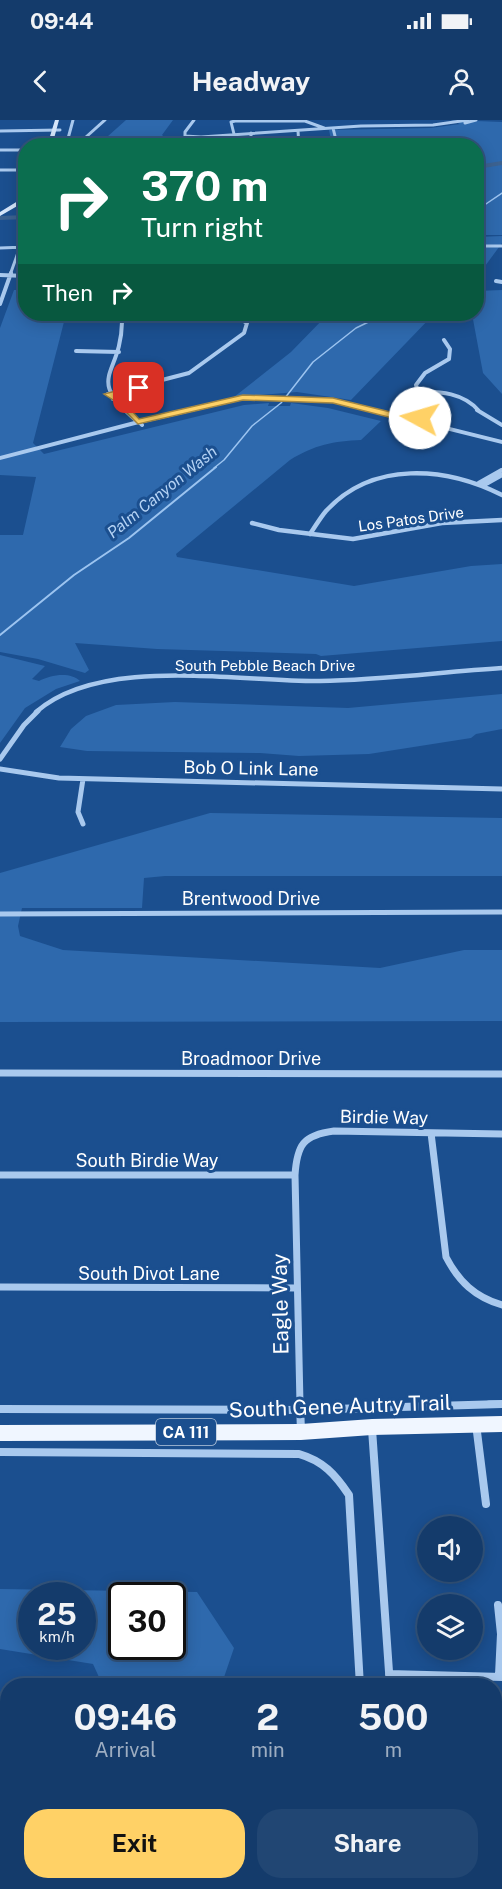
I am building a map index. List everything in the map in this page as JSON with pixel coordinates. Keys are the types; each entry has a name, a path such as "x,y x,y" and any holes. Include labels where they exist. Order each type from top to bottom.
{"main road":[{"path":"56,138 57,120"},
{"path":"52,138 63,120"},
{"path":"0,216 18,205"},
{"name":"South Gene Autry Trail","path":"0,1433 301,1432 372,1427 502,1424"}],"street":[{"path":"68,138 73,120"},
{"path":"85,138 105,120"},
{"path":"194,120 184,135 201,137 357,126 441,125 472,120"},
{"path":"349,120 357,126"},
{"path":"386,120 391,126"},
{"path":"234,134 231,122 235,121 305,121 324,129"},
{"path":"333,128 336,138"},
{"path":"0,130 56,130"},
{"path":"298,131 298,138"},
{"path":"251,133 251,138"},
{"path":"0,150 18,150"},
{"path":"0,170 18,170"},
{"path":"484,246 502,246"},
{"path":"0,248 18,248"},
{"path":"0,304 18,253"},
{"path":"0,275 18,276"},
{"path":"496,281 502,282"},
{"path":"123,321 119,352 106,378 108,394 120,408 140,423"},
{"path":"108,394 170,381 189,373 244,333 247,323 244,321"},
{"path":"420,422 425,420 428,413 420,400 418,390 428,372 449,359 450,349 444,340"},
{"path":"76,351 119,352"},
{"path":"418,390 466,400 479,411 502,424"},
{"path":"0,458 140,423 255,399 272,398 333,400 502,442"},
{"path":"325,401 329,404 502,447"},
{"path":"0,464 140,423"},
{"path":"479,483 502,470"},
{"path":"310,534 322,514 338,499 378,479 393,475 432,473 479,483 502,495"},
{"path":"484,485 502,475"},
{"name":"Los Patos Drive","path":"252,523 279,530 340,539 366,539 433,524 502,520"},
{"name":"South Pebble Beach Drive","path":"0,759 21,725 33,712 66,692 96,682 132,677 321,681 502,668"},
{"name":"Bob O Link Lane","path":"0,769 30,775 83,779 502,789"},
{"path":"83,779 78,812 83,824"},
{"name":"Brentwood Drive","path":"0,914 502,912"},
{"name":"Broadmoor Drive","path":"0,1072 502,1074"},
{"name":"Birdie Way","path":"295,1175 296,1154 301,1142 317,1132 502,1134"},
{"path":"431,1133 446,1257 453,1273 464,1287 484,1300 502,1305"},
{"name":"South Birdie Way","path":"0,1175 295,1175"},
{"name":"Eagle Way","path":"295,1175 301,1432"},
{"name":"South Divot Lane","path":"0,1287 297,1288"},
{"name":"South Gene Autry Trail","path":"0,1409 300,1410 502,1404"},
{"path":"476,1424 486,1504"},
{"path":"372,1427 389,1678"},
{"path":"0,1452 299,1454 318,1459 338,1478 349,1495 360,1678"},
{"path":"389,1674 500,1676 501,1634 498,1605"}],"shaded area":[{"path":"126,120 173,120 162,135 165,138 106,138"},
{"path":"451,120 502,122 502,235 484,235 484,138 331,138 329,130 431,128 460,124"},
{"path":"502,236 502,243 484,267 484,237"},
{"path":"14,290 18,290 18,321 64,321 33,443 44,454 244,405 269,403 268,406 290,406 291,403 328,408 381,421 361,440 324,445 290,460 176,554 177,557 354,586 471,566 502,564 502,641 321,656 75,643 89,670 85,673 38,659 0,652 0,535 23,535 36,477 0,475 0,328"},
{"path":"502,290 502,394 483,373 473,321 484,321 484,291"},
{"path":"321,321 427,321 351,400 297,392 234,397 291,352"},
{"path":"0,655 45,666 32,679 39,681 66,675 80,681 56,689 25,708 0,743"},
{"path":"502,694 502,729 476,734 471,738 369,754 299,756 260,753 87,751 60,747 71,729 86,716 116,705 175,702 348,708"},
{"path":"210,813 502,818 502,876 165,876 144,878 142,908 22,908 18,926 20,936 63,950 380,968 464,950 502,950 502,1021 0,1022 0,873"},
{"path":"0,1589 18,1589 18,1652 0,1649"},
{"path":"96,1590 108,1591 108,1660 186,1660 186,1592 197,1592 234,1648 224,1678 99,1678 93,1664 68,1660 96,1660"}],"waterway":[{"path":"484,166 502,163"},
{"name":"Palm Canyon Wash","path":"484,205 502,193"},
{"path":"0,218 18,217"},
{"name":"Palm Canyon Wash","path":"214,468 224,460 252,426 281,403 313,362 356,328 370,321"},
{"name":"Palm Canyon Wash","path":"0,635 74,575 129,538 216,467"}],"route":[{"path":"139,388 108,394 113,399 119,400 138,422 243,398 333,400 420,422 420,418"}]}
